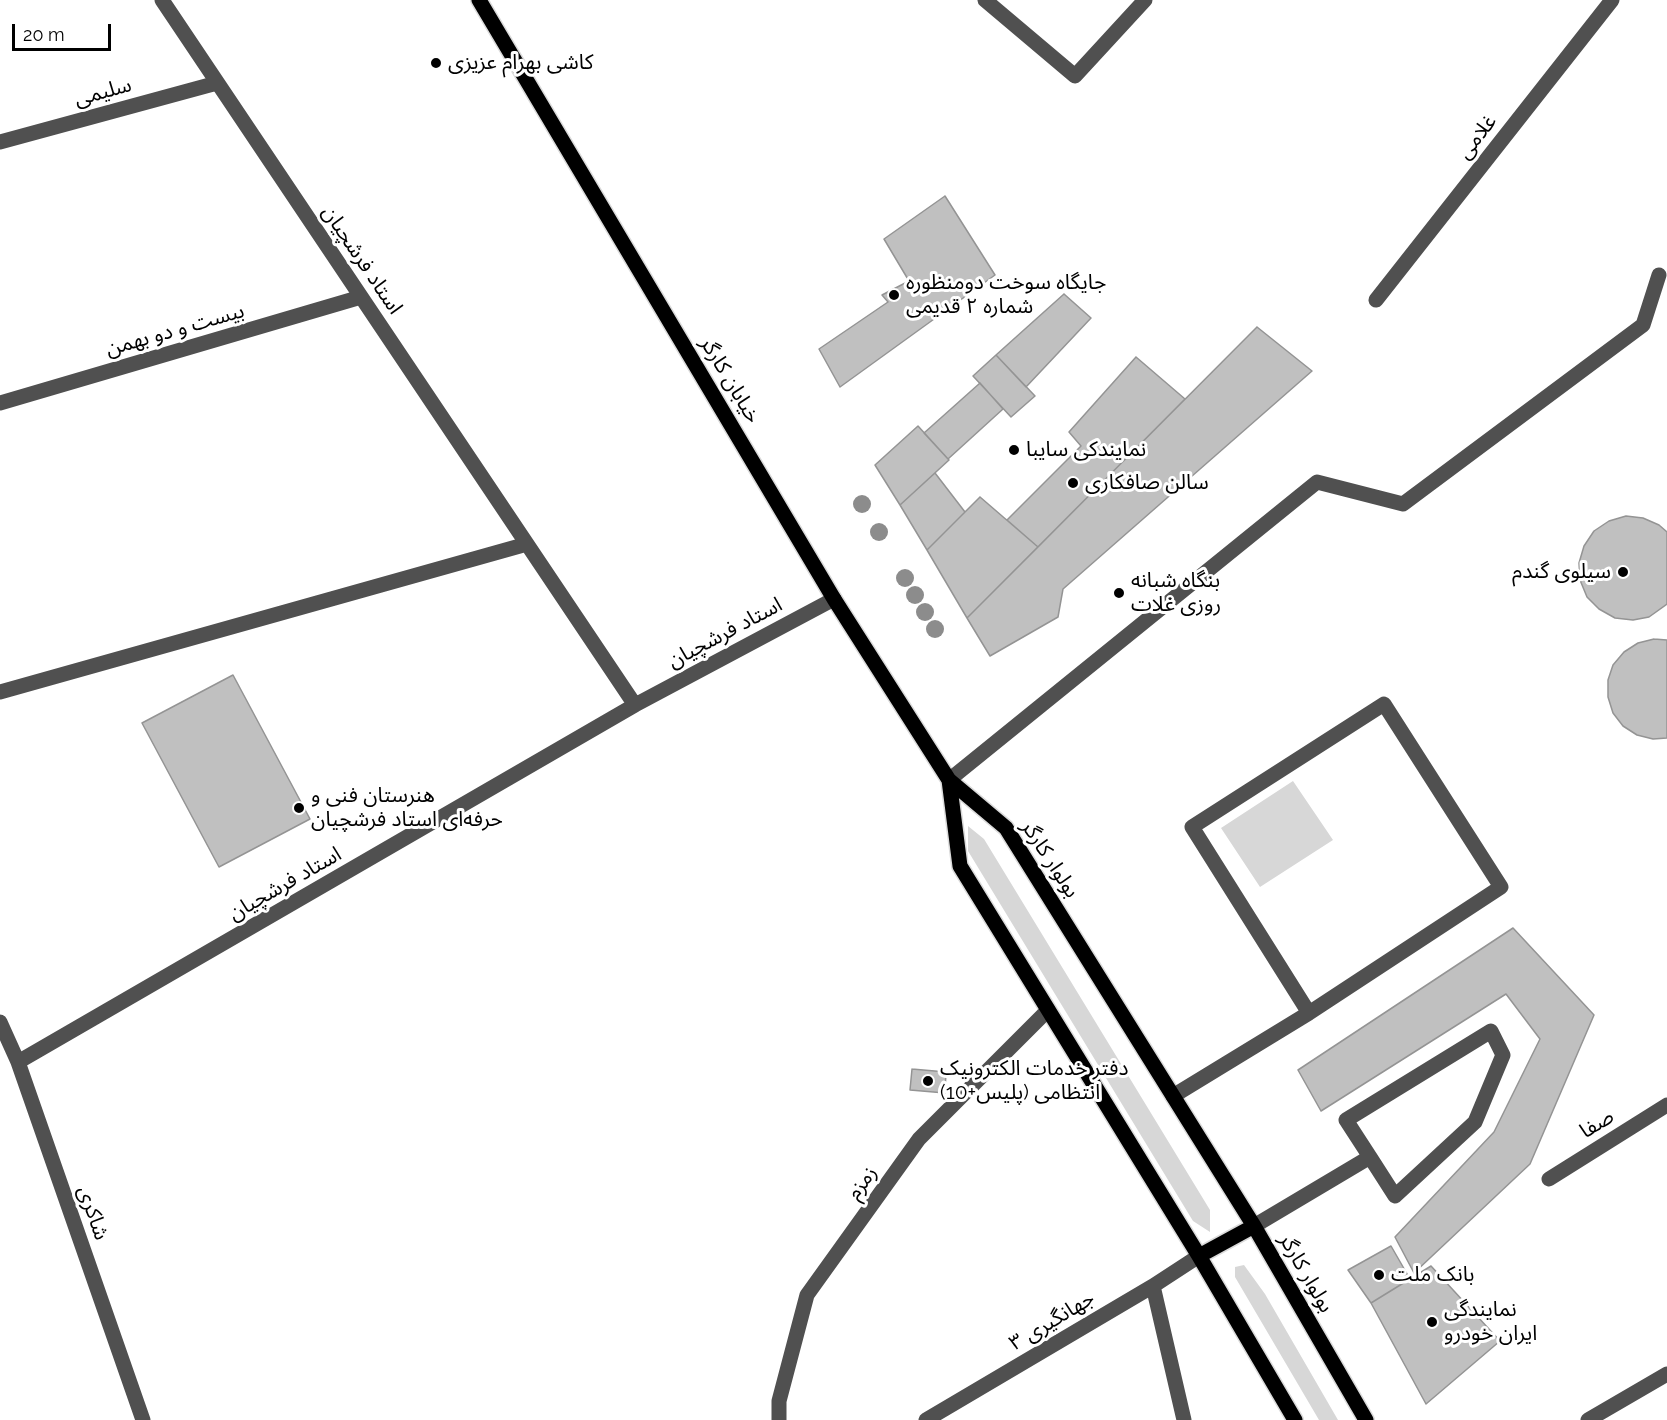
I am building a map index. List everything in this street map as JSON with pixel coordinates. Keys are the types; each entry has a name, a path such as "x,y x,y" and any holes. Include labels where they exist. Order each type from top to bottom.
{"main road":[{"name":"خیابان کارگر","path":"479,0 834,599 949,780"},
{"path":"949,780 960,866 1199,1256 1295,1420"},
{"name":"بولوار کارگر","path":"949,780 1006,828 1254,1226 1366,1420"},
{"path":"1199,1256 1254,1226"}],"street":[{"name":"استاد فرشچیان","path":"162,0 635,705"},
{"path":"985,0 1075,76 1145,0"},
{"name":"غلامی","path":"1376,300 1612,0"},
{"name":"سلیمی","path":"0,142 217,82"},
{"path":"949,780 1317,482 1403,504 1643,325 1659,275"},
{"name":"بیست و دو بهمن","path":"0,404 361,297"},
{"path":"0,692 527,544"},
{"name":"استاد فرشچیان","path":"18,1062 635,705 834,599"},
{"path":"1173,1095 1309,1012 1501,887 1384,704 1192,827 1309,1012"},
{"name":"زمزم","path":"779,1420 780,1401 807,1295 919,1139 1048,1010"},
{"name":"شاکری","path":"0,1022 18,1062 143,1420"},
{"path":"1491,1031 1503,1055 1475,1122 1395,1196 1370,1157 1346,1120 1491,1031"},
{"name":"صفا","path":"1549,1179 1667,1104"},
{"path":"1254,1226 1370,1157"},
{"name":"جهانگیری ۳","path":"926,1420 1153,1286 1199,1256"},
{"path":"1153,1286 1184,1420"},
{"path":"1588,1420 1667,1374"}],"shaded area":[{"path":"1293,781 1333,840 1260,887 1221,828"},
{"path":"968,826 984,839 1210,1210 1210,1232 1193,1221 968,851"},
{"path":"1244,1265 1265,1294 1338,1420 1319,1420 1235,1277 1235,1267"}],"building":[{"path":"945,196 995,275 840,387 819,349 888,302 882,295 909,281 884,239"},
{"path":"1064,294 1091,318 1026,387 996,355"},
{"path":"1257,327 1312,371 1063,589 1058,617 990,656 967,618"},
{"path":"996,355 1035,396 1011,417 973,376"},
{"name":"سالن صافكارى","path":"1136,357 1185,399 1038,547 1007,520 1081,446 1069,432"},
{"path":"980,383 1003,409 948,459 924,433"},
{"path":"918,426 949,460 900,505 875,465"},
{"path":"935,473 965,512 927,550 900,505"},
{"path":"980,497 1038,547 967,618 927,550"},
{"name":"سیلوی گندم","path":"1626,516 1643,518 1659,525 1667,532 1667,604 1649,617 1633,620 1615,618 1599,609 1587,597 1580,580 1579,563 1584,546 1594,531 1609,521"},
{"path":"1654,639 1667,640 1667,738 1653,739 1637,735 1623,726 1613,713 1608,697 1608,680 1613,665 1624,652 1638,643"},
{"path":"233,675 310,819 219,867 142,723"},
{"path":"1513,928 1594,1015 1530,1164 1414,1273 1395,1237 1494,1132 1540,1039 1506,994 1321,1111 1298,1070"},
{"name":"دفتر خدمات الکترونیک انتظامی (پلیس+10)","path":"912,1069 946,1072 945,1093 910,1090"},
{"name":"بانک ملت","path":"1391,1246 1410,1279 1371,1303 1348,1270"},
{"name":"نمایندگی ایران خودرو","path":"1431,1266 1500,1341 1426,1404 1371,1303"}],"place":[{"name":"کاشی بهرام عزیزی","path":"436,63"},
{"name":"جایگاه سوخت دومنظوره شماره ۲ قدیمی","path":"894,295"},
{"name":"نمايندكى سايبا","path":"1014,450"},
{"name":"سالن صافكارى","path":"1073,483"},
{"name":"سیلوی گندم","path":"1623,572"},
{"name":"بنگاه شبانه روزی غلات","path":"1119,593"},
{"name":"هنرستان فنی و حرفه‌ای استاد فرشچیان","path":"299,808"},
{"name":"دفتر خدمات الکترونیک انتظامی (پلیس+10)","path":"928,1081"},
{"name":"بانک ملت","path":"1379,1275"},
{"name":"نمایندگی ایران خودرو","path":"1432,1322"}]}
